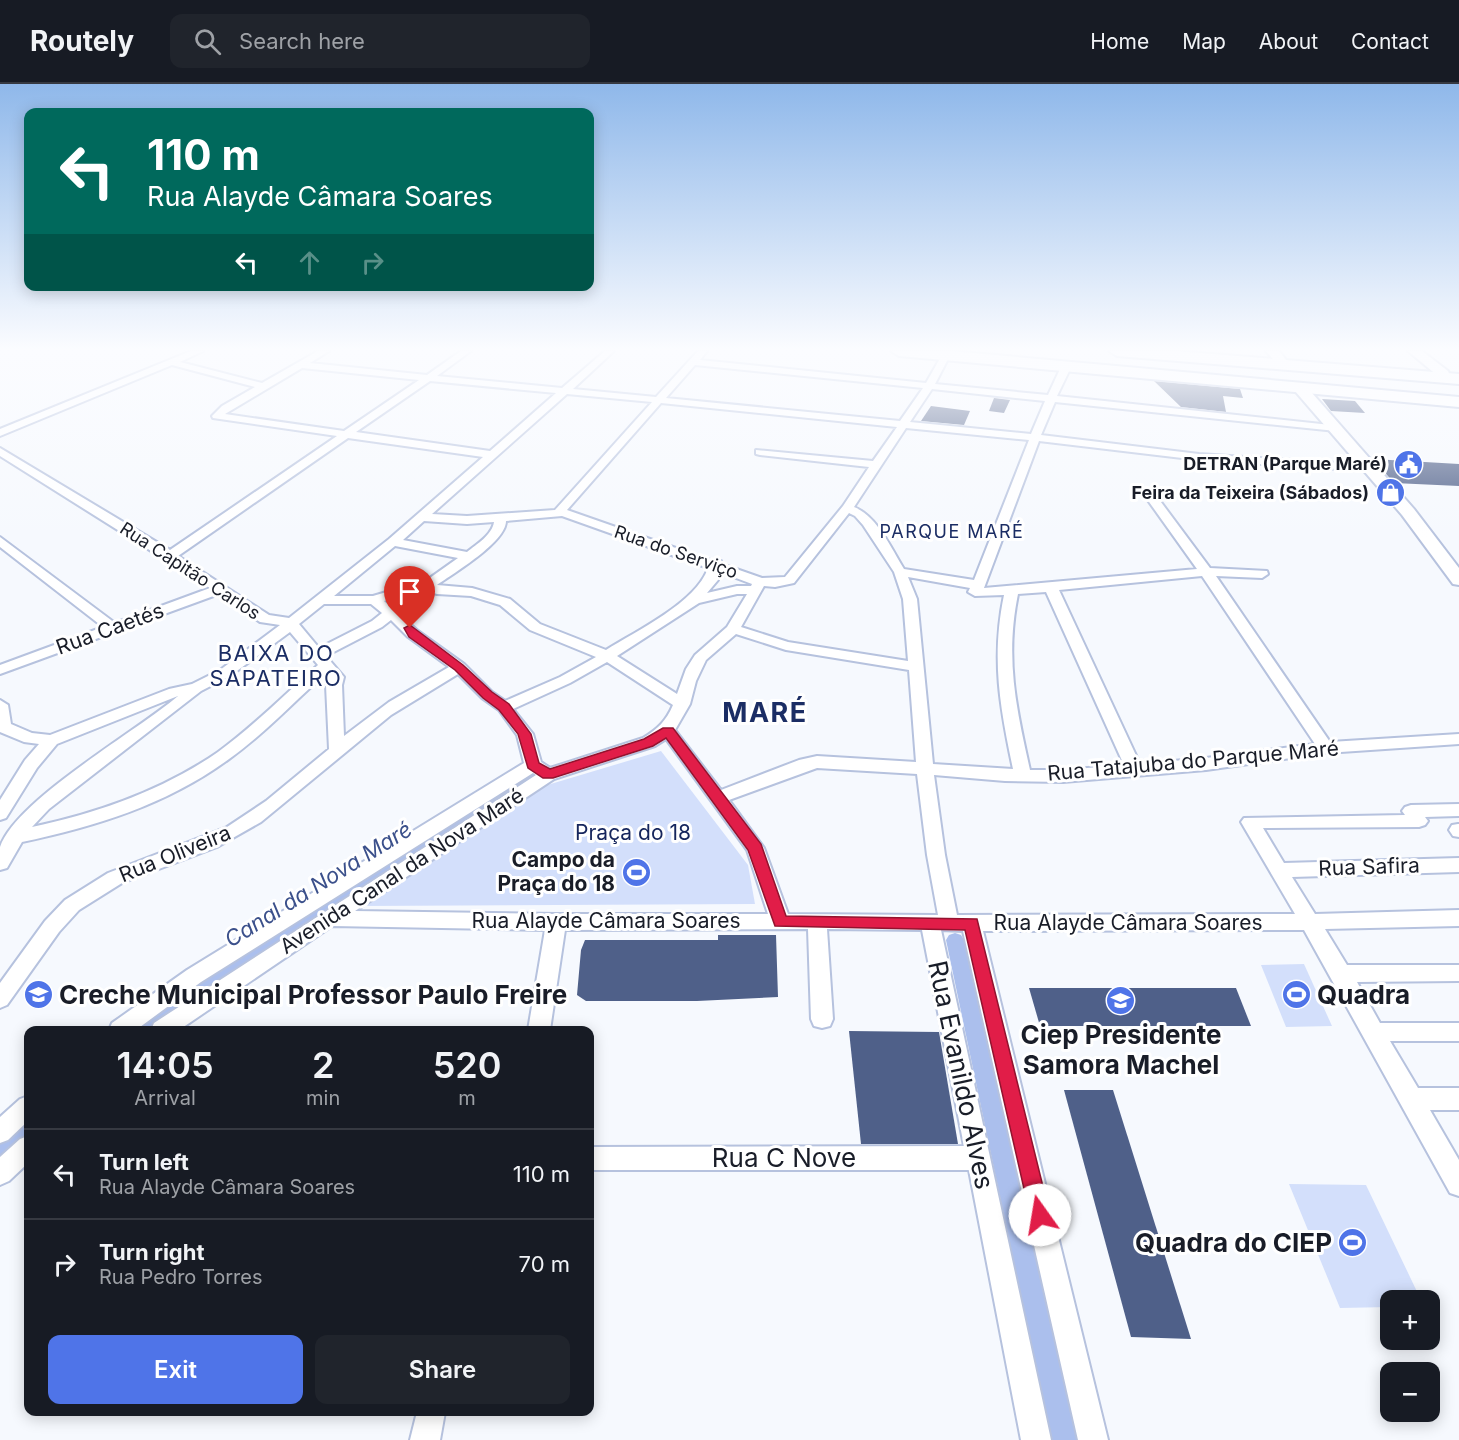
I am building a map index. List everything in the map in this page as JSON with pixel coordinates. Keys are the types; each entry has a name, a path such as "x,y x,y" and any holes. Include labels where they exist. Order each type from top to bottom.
{"street":[{"path":"0,433 46,414"},
{"path":"218,414 216,416 494,455"},
{"path":"170,556 375,414"},
{"path":"0,863 29,819 43,805 179,704 196,688 225,673 321,600 393,542 539,414"},
{"path":"559,512 646,414"},
{"path":"795,414 1033,437 1209,458 1368,468"},
{"path":"847,508 910,414"},
{"path":"977,589 1010,511 1033,437 1043,414"},
{"path":"1201,414 1336,428"},
{"path":"1324,414 1410,515 1459,580"},
{"name":"Rua Capitão Carlos","path":"0,451 170,556 265,619 291,623"},
{"path":"760,452 877,465"},
{"path":"1148,492 1326,748"},
{"name":"Rua do Serviço","path":"422,517 446,521 559,512 716,564 757,586 793,578 847,508"},
{"name":"Rua Evanildo Alves","path":"847,508 862,516 900,572 910,598 925,768 936,855 950,923 1093,1440"},
{"path":"321,600 374,600 440,579 493,537 500,526 500,518"},
{"path":"0,541 113,628"},
{"path":"393,542 470,556"},
{"path":"504,707 565,680 694,600 711,580 716,564"},
{"path":"900,572 977,589 1012,591 1204,572 1262,574"},
{"path":"424,585 437,590 472,592 505,602 535,627 607,656 682,704"},
{"path":"694,600 757,586"},
{"path":"374,600 410,628 413,634 459,667 487,695 504,707 525,734 540,770 649,742 668,731 682,704 700,658 733,629 757,586"},
{"path":"1051,587 1134,770"},
{"name":"Rua Caetés","path":"0,670 220,589"},
{"path":"1012,591 1004,630 1003,673 1023,775"},
{"path":"16,837 84,820 131,805 208,766 251,733 321,660 391,613"},
{"path":"291,623 337,677 334,685 337,751"},
{"path":"733,629 786,646 916,667"},
{"name":"Rua Oliveira","path":"0,999 53,925 71,906 96,888 127,873 230,834 284,798 386,711 420,688 459,667"},
{"path":"0,705 2,728 30,738 51,740 174,692 196,688"},
{"path":"668,731 761,859 781,922"},
{"name":"Rua Tatajuba do Parque Maré","path":"718,798 805,764 817,762 1063,776 1206,764 1326,748 1459,739"},
{"path":"0,814 31,764 51,740"},
{"name":"Avenida Canal da Nova Maré","path":"168,1026 540,770"},
{"name":"Avenida Canal da Nova Maré","path":"126,1026 195,976 540,770"},
{"path":"1456,1174 1250,822 1419,821 1411,811 1459,810"},
{"name":"Rua Safira","path":"1278,870 1459,865"},
{"name":"Rua Alayde Câmara Soares","path":"328,918 556,922 950,923 1308,922 1459,918"},
{"path":"540,1026 556,922"},
{"path":"817,922 822,1019"},
{"name":"Rua Evanildo Alves","path":"950,923 978,1158 1036,1440"},
{"path":"1341,974 1459,973"},
{"path":"1373,1032 1459,1032"},
{"path":"1411,1099 1459,1099"},
{"path":"0,1132 24,1111"},
{"path":"0,1173 24,1154"},
{"name":"Rua C Nove","path":"594,1159 978,1158"},
{"path":"425,1440 429,1416"}],"green space":[{"name":"Praça do 18","path":"661,751 748,865 755,904 361,906 544,786"},
{"name":"Quadra","path":"1304,964 1332,1026 1286,1027 1261,965"},
{"name":"Quadra do CIEP","path":"1289,1184 1366,1185 1416,1290 1380,1290 1380,1307 1340,1308"}],"building":[{"path":"925,414 969,414 964,425 921,421"},
{"path":"1373,459 1459,464 1459,486 1394,483"},
{"path":"718,935 776,935 778,997 697,1001 586,1001 577,995 581,950 585,940 718,940"},
{"path":"1029,988 1236,988 1251,1026 1040,1026"},
{"path":"849,1031 939,1032 958,1144 861,1144"},
{"path":"1064,1090 1113,1090 1191,1339 1131,1337"}],"waterway":[{"name":"Canal da Nova Maré","path":"141,1026 192,989 527,779"},
{"path":"955,940 1064,1440"},
{"name":"Canal da Nova Maré","path":"0,1146 24,1125"}],"place":[{"name":"DETRAN (Parque Maré)","path":"1408,464"},
{"name":"Feira da Teixeira (Sábados)","path":"1390,493"},
{"name":"Campo da Praça do 18","path":"636,872"},
{"name":"Creche Municipal Professor Paulo Freire","path":"38,995"},
{"name":"Quadra","path":"1296,995"},
{"name":"Ciep Presidente Samora Machel","path":"1121,1001"},
{"name":"Quadra do CIEP","path":"1353,1243"}],"district":[{"name":"PARQUE MARÉ","path":"952,532"},
{"name":"BAIXA DO SAPATEIRO","path":"276,666"},
{"name":"MARÉ","path":"765,713"}],"route":[{"path":"410,628 413,634 459,667 487,695 504,707 525,734 533,765 548,775 649,742 668,731 755,848 761,859 781,922 971,923 1040,1215"}]}
